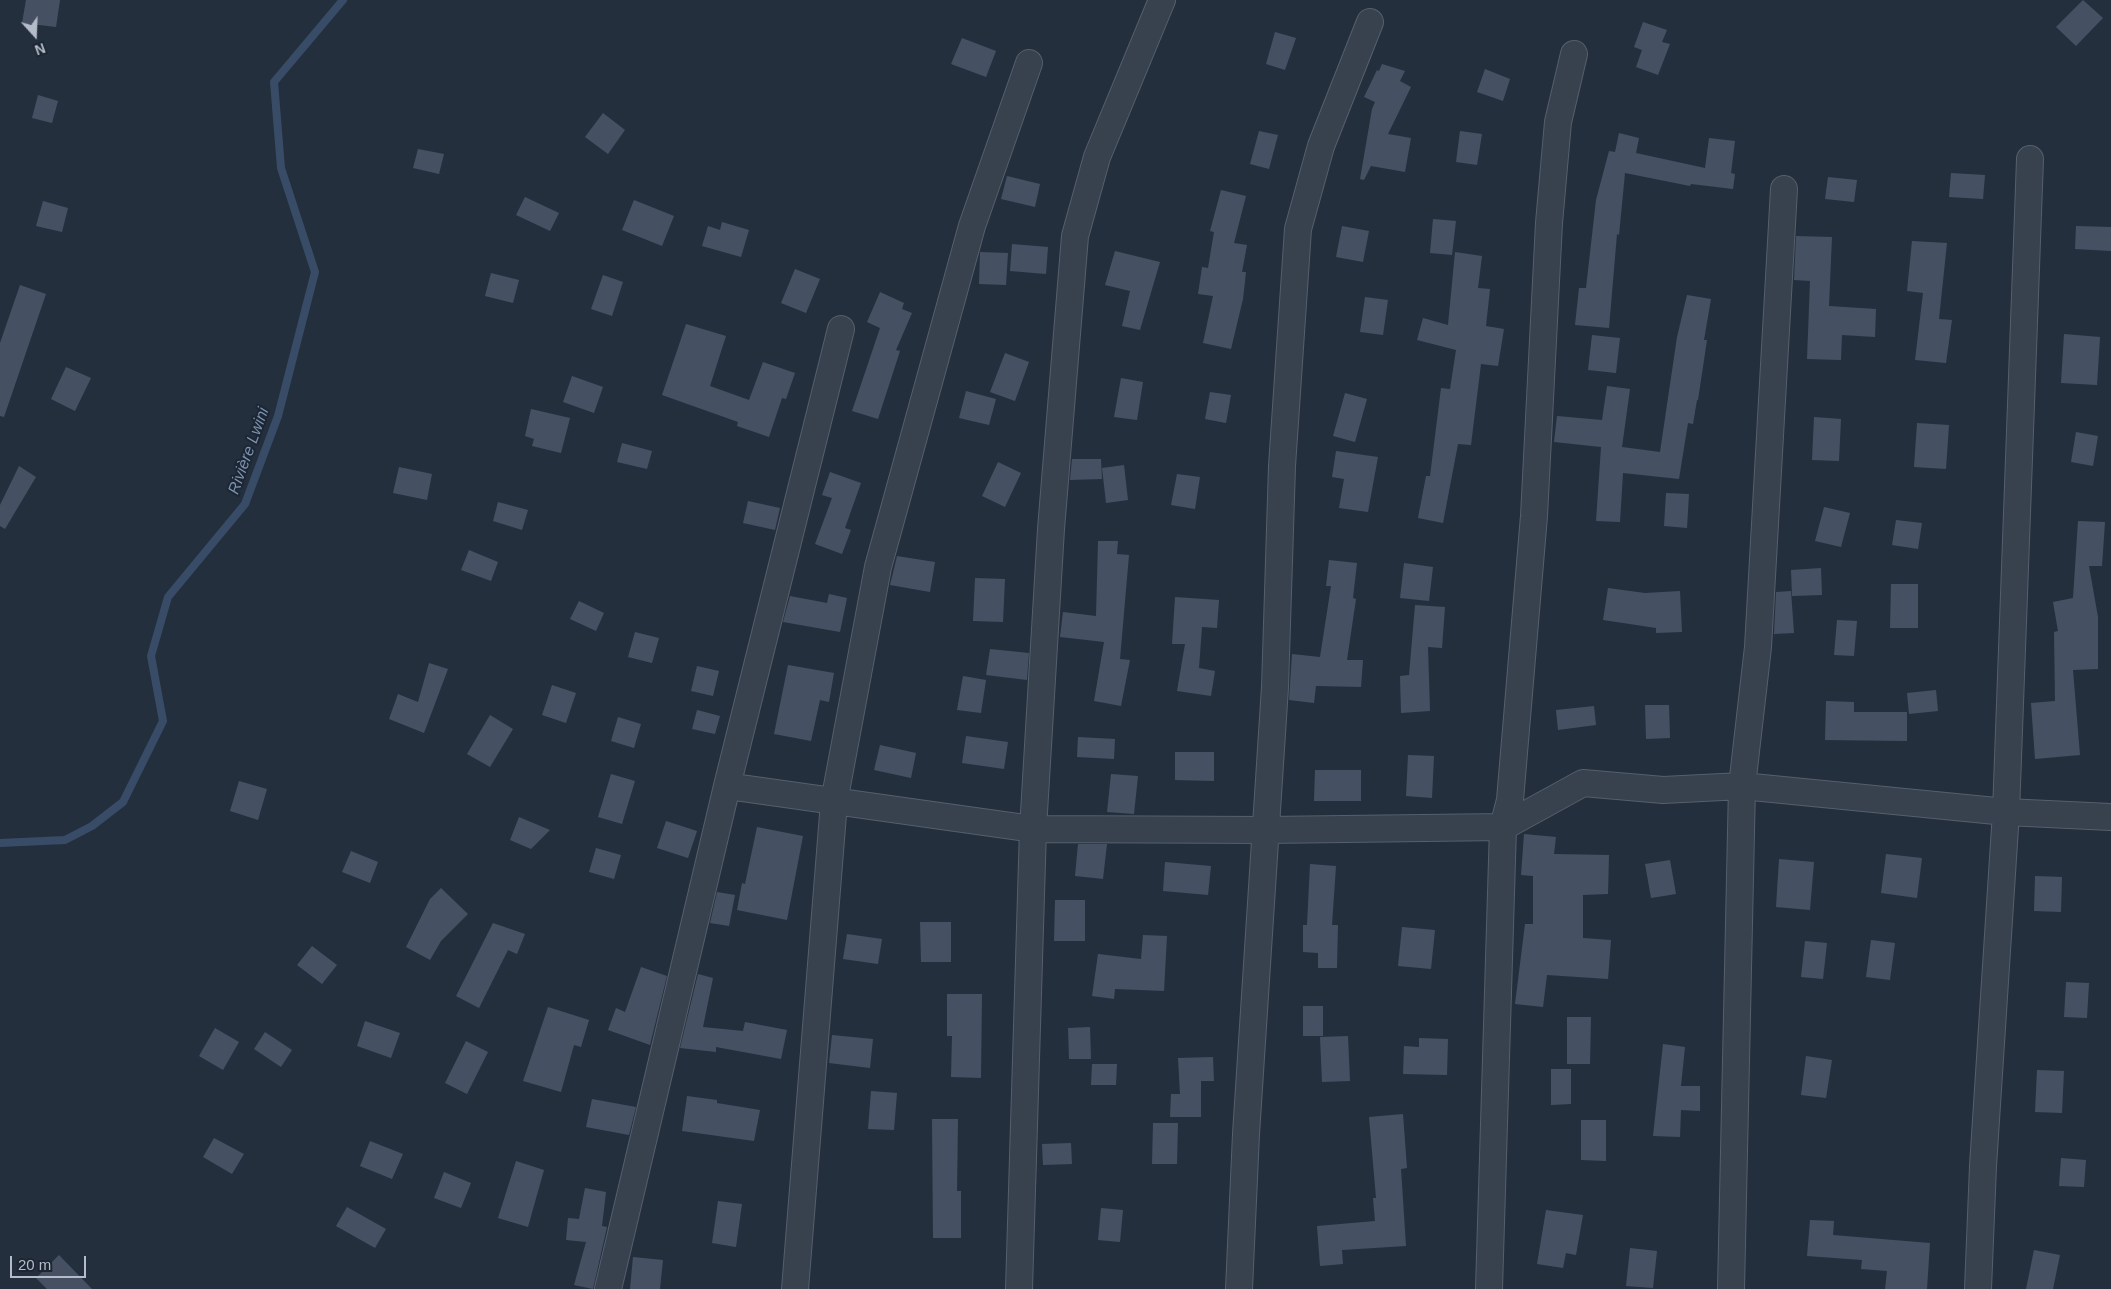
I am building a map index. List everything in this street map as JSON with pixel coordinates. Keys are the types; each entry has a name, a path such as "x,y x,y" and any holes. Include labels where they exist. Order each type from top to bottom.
{"street":[{"path":"1019,1289 1033,829 1051,529 1075,236 1097,157 1162,0"},
{"path":"1239,1289 1246,1134 1275,687 1282,466 1298,229 1321,146 1370,22"},
{"path":"1489,1289 1503,828 1510,800 1533,526 1549,223 1558,122 1574,54"},
{"path":"795,1289 834,802 878,567 972,226 1029,63"},
{"path":"1978,1289 1983,1166 2006,812 2030,159"},
{"path":"1731,1289 1742,786 1758,647 1784,189"},
{"path":"608,1289 727,786 841,329"},
{"path":"727,786 1033,829 1503,828 1583,783 1662,790 1742,786 2006,812 2111,816"}],"building":[{"path":"26,0 60,0 56,27 22,23"},
{"path":"2083,0 2103,18 2076,46 2056,27"},
{"path":"1643,22 1667,30 1662,42 1670,44 1658,75 1636,67 1642,50 1634,47"},
{"path":"1275,32 1296,38 1285,70 1266,64"},
{"path":"962,38 996,51 986,77 951,64"},
{"path":"1382,64 1405,71 1400,81 1411,87 1388,134 1411,138 1405,172 1371,166 1364,180 1360,179 1372,109 1375,102 1364,97 1377,70 1379,71"},
{"path":"1485,69 1510,79 1503,101 1477,92"},
{"path":"38,95 58,101 52,123 32,118"},
{"path":"603,113 625,130 608,154 585,137"},
{"path":"1259,131 1278,135 1269,169 1250,164"},
{"path":"1460,131 1482,134 1477,165 1456,162"},
{"path":"1619,133 1639,138 1636,153 1705,168 1709,138 1735,141 1731,173 1735,174 1733,189 1691,184 1690,186 1625,173 1619,235 1617,234 1609,328 1575,325 1579,288 1586,288 1596,200 1609,151 1615,152"},
{"path":"418,149 444,154 439,174 413,168"},
{"path":"1951,173 1985,175 1983,199 1949,197"},
{"path":"1007,176 1040,184 1035,207 1001,199"},
{"path":"1828,177 1857,180 1854,202 1825,199"},
{"path":"1221,190 1246,196 1234,243 1247,245 1242,272 1246,272 1243,299 1231,349 1203,343 1213,296 1198,294 1202,267 1208,268 1214,232 1210,231"},
{"path":"525,197 559,213 550,231 516,215"},
{"path":"634,200 674,216 662,246 622,230"},
{"path":"43,201 68,208 62,232 36,226"},
{"path":"1433,219 1456,221 1452,255 1430,253"},
{"path":"722,222 749,230 741,257 702,246 708,226 720,230"},
{"path":"1342,226 1369,231 1363,262 1336,257"},
{"path":"2076,226 2111,227 2111,251 2075,249"},
{"path":"1796,236 1832,237 1829,306 1876,309 1875,337 1842,335 1841,360 1807,359 1810,281 1794,280"},
{"path":"1912,241 1947,243 1939,319 1952,320 1946,363 1915,360 1923,293 1907,291"},
{"path":"1012,244 1048,247 1046,274 1010,271"},
{"path":"1115,251 1160,262 1140,330 1122,326 1130,291 1105,285"},
{"path":"980,252 1008,253 1006,285 979,284"},
{"path":"1455,252 1482,256 1478,288 1490,289 1486,326 1504,329 1498,366 1481,364 1471,445 1458,444 1443,523 1418,518 1426,476 1430,476 1441,388 1450,389 1456,350 1417,340 1423,318 1448,325"},
{"path":"795,269 820,279 806,313 781,303"},
{"path":"491,273 519,280 513,303 485,296"},
{"path":"603,275 623,282 612,316 591,309"},
{"path":"20,285 46,294 4,417 0,416 0,343"},
{"path":"880,292 904,303 902,309 912,313 896,350 900,351 878,419 852,411 880,328 867,322"},
{"path":"1687,295 1711,299 1704,340 1707,340 1698,400 1693,424 1688,423 1679,479 1623,473 1620,522 1596,521 1601,447 1554,442 1557,416 1602,420 1607,386 1630,389 1622,447 1660,452 1677,337"},
{"path":"1365,297 1388,300 1383,335 1360,332"},
{"path":"686,324 726,336 710,386 749,400 763,362 795,373 786,399 782,398 769,437 737,426 738,422 662,395"},
{"path":"2064,334 2100,337 2097,385 2061,383"},
{"path":"1592,335 1620,338 1616,373 1588,370"},
{"path":"1005,353 1029,362 1015,401 990,392"},
{"path":"66,367 91,378 75,411 51,399"},
{"path":"572,376 603,387 594,413 563,402"},
{"path":"1121,378 1143,382 1137,420 1114,417"},
{"path":"966,391 996,399 989,425 959,418"},
{"path":"1210,392 1231,395 1226,423 1205,419"},
{"path":"1345,393 1367,399 1355,442 1333,436"},
{"path":"531,409 570,418 561,453 532,446 534,439 525,436"},
{"path":"1814,417 1841,419 1839,461 1812,460"},
{"path":"1917,423 1949,425 1946,469 1914,467"},
{"path":"2076,432 2098,436 2093,466 2071,462"},
{"path":"622,443 652,451 647,469 617,462"},
{"path":"1336,451 1378,457 1368,512 1339,508 1344,479 1332,477"},
{"path":"1072,459 1101,459 1102,479 1070,480"},
{"path":"998,462 1021,473 1005,507 982,496"},
{"path":"1124,465 1128,500 1106,503 1102,468"},
{"path":"19,466 36,477 5,529 0,526 0,505"},
{"path":"399,467 432,474 427,500 393,493"},
{"path":"830,472 861,483 845,528 851,530 842,554 815,544 832,498 822,495"},
{"path":"1177,474 1200,477 1195,509 1171,505"},
{"path":"1666,493 1689,494 1687,528 1664,526"},
{"path":"748,501 780,508 775,530 743,523"},
{"path":"498,502 528,510 522,530 493,521"},
{"path":"1824,507 1850,513 1841,547 1815,541"},
{"path":"1896,520 1922,523 1918,549 1892,545"},
{"path":"2078,521 2105,522 2102,566 2089,566 2098,617 2098,669 2073,670 2080,755 2035,759 2031,703 2055,701 2054,632 2058,631 2053,602 2073,598"},
{"path":"1098,541 1118,541 1117,554 1129,555 1120,659 1130,660 1121,706 1094,701 1104,642 1060,637 1063,612 1096,616"},
{"path":"469,550 498,562 491,581 461,570"},
{"path":"897,556 935,562 930,592 890,585"},
{"path":"1329,560 1357,563 1353,598 1356,599 1347,660 1363,660 1361,687 1316,686 1314,703 1289,700 1292,654 1320,657 1331,586 1326,586"},
{"path":"1404,563 1433,567 1429,601 1400,598"},
{"path":"1821,568 1822,595 1792,596 1791,570"},
{"path":"975,578 1005,579 1003,622 973,621"},
{"path":"1891,584 1918,584 1918,628 1890,628"},
{"path":"1608,588 1645,593 1680,591 1682,632 1656,633 1656,628 1603,620"},
{"path":"1791,591 1794,633 1774,634 1776,592"},
{"path":"829,594 847,598 840,632 783,622 790,596 827,603"},
{"path":"1175,597 1219,600 1217,628 1202,627 1199,668 1215,671 1211,696 1177,691 1185,644 1172,644"},
{"path":"579,601 604,613 596,631 570,619"},
{"path":"1415,605 1445,607 1442,648 1428,647 1430,711 1401,713 1400,676 1409,675"},
{"path":"1837,620 1857,621 1854,656 1834,655"},
{"path":"635,632 659,638 652,663 628,657"},
{"path":"990,649 1029,653 1027,680 986,675"},
{"path":"429,663 448,669 424,733 389,719 398,694 418,702"},
{"path":"788,665 834,673 829,702 820,700 811,741 774,734"},
{"path":"697,666 719,671 713,696 691,691"},
{"path":"963,676 986,680 981,713 957,710"},
{"path":"552,685 576,693 566,723 542,715"},
{"path":"1936,690 1938,711 1909,714 1907,693"},
{"path":"1826,701 1854,702 1854,712 1907,712 1907,741 1825,740"},
{"path":"1645,705 1669,705 1670,738 1646,739"},
{"path":"1594,706 1596,725 1558,730 1556,710"},
{"path":"697,710 720,716 715,734 692,729"},
{"path":"490,715 513,729 490,767 467,754"},
{"path":"618,717 641,724 634,748 611,741"},
{"path":"966,736 1008,742 1004,769 962,763"},
{"path":"1078,737 1115,739 1114,759 1077,757"},
{"path":"880,745 916,753 911,778 874,770"},
{"path":"1175,752 1214,752 1214,781 1175,780"},
{"path":"1408,755 1434,756 1432,798 1406,796"},
{"path":"1315,770 1361,770 1361,801 1314,801"},
{"path":"611,774 635,781 622,824 598,817"},
{"path":"1111,774 1138,776 1134,814 1107,812"},
{"path":"239,781 267,789 258,820 230,811"},
{"path":"519,817 550,830 531,849 510,840"},
{"path":"666,821 697,831 688,858 657,848"},
{"path":"757,827 803,836 787,920 737,910 742,883 745,884"},
{"path":"1524,834 1556,837 1554,854 1609,855 1608,894 1583,895 1583,938 1611,940 1608,979 1547,975 1543,1007 1515,1004 1525,924 1533,924 1533,876 1521,875"},
{"path":"1078,844 1107,844 1103,879 1075,876"},
{"path":"596,848 621,855 614,879 589,872"},
{"path":"351,851 378,862 370,883 342,872"},
{"path":"1886,854 1922,858 1917,898 1881,893"},
{"path":"1779,859 1814,862 1810,910 1776,907"},
{"path":"1670,860 1676,894 1651,898 1645,864"},
{"path":"1165,862 1211,866 1208,895 1163,891"},
{"path":"1310,864 1336,866 1332,925 1338,925 1337,968 1318,968 1318,953 1303,952 1303,925 1307,925"},
{"path":"2035,876 2062,877 2061,912 2034,911"},
{"path":"441,888 468,914 441,941 430,960 406,947 430,899"},
{"path":"717,892 735,895 729,926 710,923"},
{"path":"1055,900 1085,900 1085,941 1054,941"},
{"path":"920,922 951,922 951,962 921,962"},
{"path":"493,923 525,934 517,954 508,950 479,1008 456,996"},
{"path":"1402,927 1435,930 1431,969 1398,966"},
{"path":"847,934 882,939 878,964 843,959"},
{"path":"1143,935 1167,936 1164,991 1115,989 1114,999 1092,996 1098,954 1141,959"},
{"path":"1871,940 1895,943 1890,980 1866,977"},
{"path":"1805,941 1827,943 1823,979 1801,977"},
{"path":"312,946 337,965 322,984 297,965"},
{"path":"641,967 667,976 650,1045 608,1030 616,1008 625,1012"},
{"path":"698,974 713,978 703,1027 743,1031 745,1022 787,1030 781,1059 716,1047 716,1052 680,1048"},
{"path":"2066,982 2089,983 2087,1018 2064,1017"},
{"path":"947,994 982,994 981,1078 951,1077 952,1036 947,1036"},
{"path":"1303,1006 1323,1006 1323,1036 1303,1036"},
{"path":"548,1007 589,1020 581,1047 574,1045 561,1092 523,1081"},
{"path":"1567,1017 1591,1017 1590,1064 1567,1064"},
{"path":"365,1021 400,1033 391,1058 357,1046"},
{"path":"1090,1027 1091,1059 1069,1059 1068,1028"},
{"path":"215,1028 239,1042 223,1070 199,1056"},
{"path":"265,1032 292,1050 281,1067 254,1049"},
{"path":"832,1035 873,1039 870,1068 829,1063"},
{"path":"1348,1036 1350,1081 1322,1082 1320,1037"},
{"path":"1419,1038 1448,1039 1447,1075 1403,1074 1404,1046 1419,1047"},
{"path":"466,1041 488,1052 467,1094 445,1083"},
{"path":"1663,1044 1685,1047 1681,1086 1700,1086 1700,1111 1681,1110 1680,1137 1653,1136"},
{"path":"1806,1056 1832,1060 1826,1098 1801,1095"},
{"path":"1213,1057 1214,1081 1201,1081 1201,1117 1170,1117 1171,1094 1180,1094 1178,1058"},
{"path":"1092,1064 1117,1064 1116,1085 1091,1085"},
{"path":"1551,1069 1571,1069 1571,1104 1551,1105"},
{"path":"2037,1070 2064,1071 2062,1113 2035,1112"},
{"path":"871,1091 897,1093 894,1130 868,1129"},
{"path":"687,1096 717,1100 717,1103 760,1110 754,1141 682,1131"},
{"path":"592,1099 636,1107 629,1135 586,1127"},
{"path":"1403,1114 1407,1168 1401,1169 1406,1246 1342,1250 1343,1264 1320,1266 1317,1226 1375,1221 1373,1198 1376,1198 1369,1117"},
{"path":"932,1119 958,1119 957,1191 961,1191 961,1238 933,1238"},
{"path":"1581,1120 1606,1120 1606,1161 1581,1160"},
{"path":"1153,1123 1178,1123 1177,1164 1152,1164"},
{"path":"214,1138 244,1154 232,1174 203,1157"},
{"path":"370,1141 403,1154 392,1179 360,1166"},
{"path":"1071,1143 1072,1164 1043,1165 1042,1144"},
{"path":"2061,1158 2086,1160 2084,1187 2059,1186"},
{"path":"516,1161 544,1170 528,1227 498,1218"},
{"path":"444,1172 471,1183 461,1208 434,1198"},
{"path":"585,1188 606,1192 602,1226 607,1227 593,1289 574,1285 586,1242 566,1240 568,1218 579,1219"},
{"path":"718,1201 742,1204 736,1247 712,1243"},
{"path":"347,1207 386,1229 375,1248 336,1226"},
{"path":"1101,1208 1123,1210 1120,1242 1098,1240"},
{"path":"1546,1210 1583,1215 1576,1255 1566,1253 1563,1268 1537,1264"},
{"path":"1810,1220 1834,1221 1833,1235 1930,1243 1927,1289 1885,1289 1887,1271 1861,1269 1862,1260 1807,1256"},
{"path":"1630,1248 1657,1251 1653,1288 1626,1286"},
{"path":"2034,1250 2060,1255 2053,1289 2026,1289"},
{"path":"59,1255 92,1289 47,1289 36,1278"},
{"path":"633,1257 663,1260 660,1289 630,1289"}],"waterway":[{"name":"Rivière Lwini","path":"0,843 65,840 92,826 123,802 163,721 151,656 168,597 245,504 278,416 315,272 281,168 274,82 343,0"}]}
